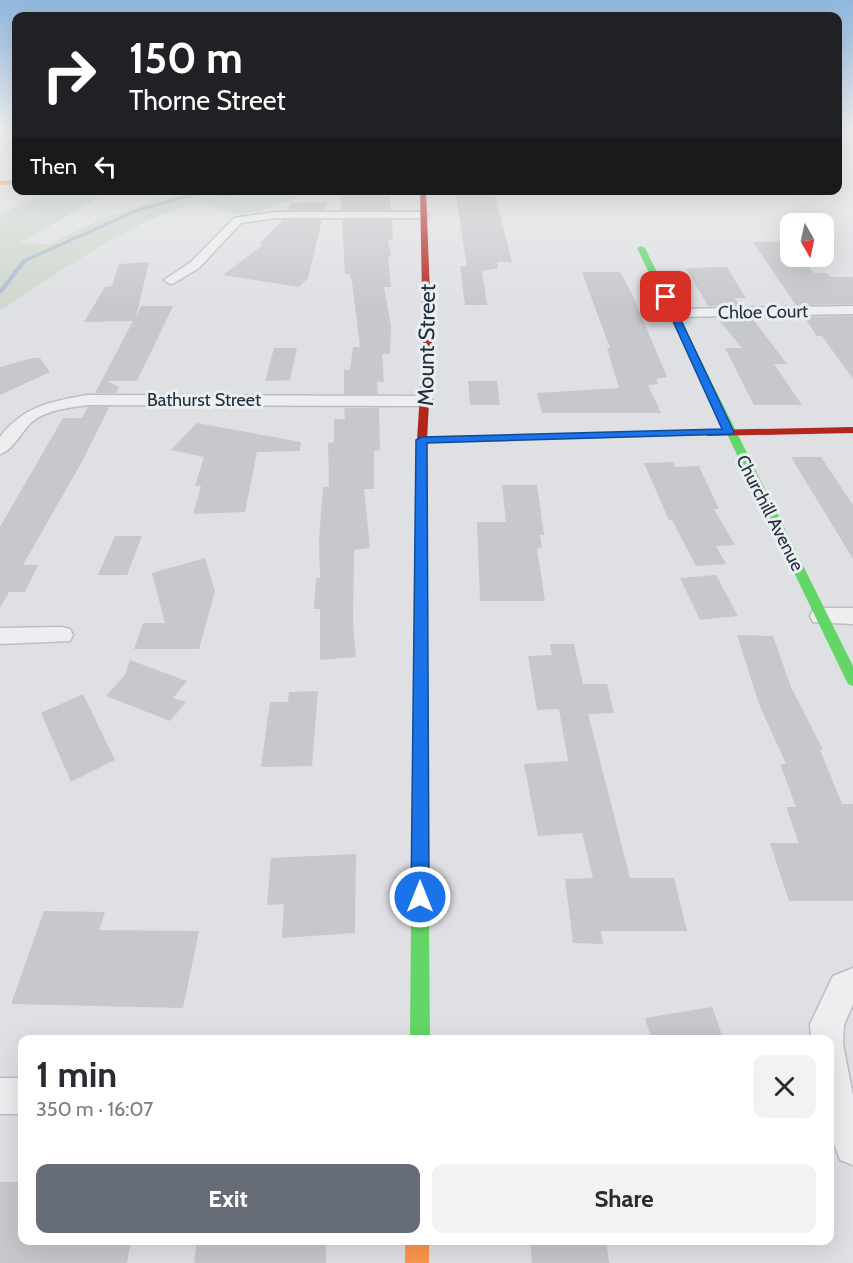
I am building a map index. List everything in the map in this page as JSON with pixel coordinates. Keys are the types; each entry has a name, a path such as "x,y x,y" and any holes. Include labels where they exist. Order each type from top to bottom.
{"main road":[{"name":"Mount Street","path":"420,1035 422,440 426,401 428,291 423,195"},
{"name":"Churchill Avenue","path":"640,248 674,313 729,432 853,681"},
{"path":"422,440 853,430"},
{"path":"417,1245 417,1263"}],"street":[{"path":"170,280 195,265 238,220 276,215 424,215"},
{"name":"Chloe Court","path":"674,313 853,310"},
{"name":"Bathurst Street","path":"0,449 18,424 46,406 88,399 426,401"},
{"path":"821,616 853,616"},
{"path":"0,636 62,635"},
{"path":"829,1035 844,987 853,984"},
{"path":"834,1092 853,1147"},
{"path":"0,1096 18,1096"}],"shaded area":[{"path":"39,195 104,195 19,243 50,244 95,222 160,198 176,195 299,195 254,213 234,214 212,206 198,204 149,220 96,249 0,310 0,215"}],"building":[{"path":"340,195 390,195 391,210 341,210"},
{"path":"456,195 495,195 512,262 497,262 498,268 482,271 487,305 465,305 460,266 467,266"},
{"path":"327,202 325,210 289,210 291,203"},
{"path":"283,220 322,220 308,278 299,287 223,275 263,245 259,244"},
{"path":"342,220 392,220 393,240 388,240 391,256 388,256 391,287 384,287 391,326 390,354 382,354 384,382 377,382 378,394 344,394 344,370 350,370 353,347 360,347 352,282 350,274 345,274"},
{"path":"753,242 780,242 780,267 809,267 814,273 827,273 830,277 853,277 853,304 796,305"},
{"path":"149,262 136,317 141,306 173,306 137,381 107,381 119,387 116,393 95,393 133,321 84,322 105,287 112,286 119,264"},
{"path":"727,267 746,298 734,298 741,306 708,306 686,268"},
{"path":"582,272 620,272 632,294 667,377 656,379 658,384 648,385 661,413 542,413 537,393 619,388 607,348 610,348"},
{"path":"853,316 853,379 822,336 817,336 804,317"},
{"path":"752,318 787,364 774,364 802,405 754,405 725,348 742,348 718,319"},
{"path":"274,348 297,348 290,380 265,381"},
{"path":"40,358 50,372 0,395 0,367"},
{"path":"468,381 497,381 500,405 470,405"},
{"path":"88,407 109,407 84,458 23,565 38,565 25,592 9,592 0,608 0,527 63,418 82,418"},
{"path":"344,408 379,408 380,450 374,451 374,489 364,489 370,548 354,550 353,622 356,657 320,660 320,609 314,609 316,578 320,578 319,540 323,487 329,487 328,443 334,442 334,419 345,419"},
{"path":"197,423 301,442 300,451 257,452 245,512 193,514 201,486 195,486 204,457 171,450"},
{"path":"791,457 821,457 853,505 853,559"},
{"path":"673,462 675,467 699,466 719,509 714,509 735,545 716,546 726,564 696,566 672,520 669,520 644,463"},
{"path":"502,485 537,485 544,535 540,535 542,548 537,548 545,601 480,601 477,522 506,522"},
{"path":"115,536 142,536 127,575 98,575"},
{"path":"205,558 215,591 199,649 134,649 143,623 165,623 152,573"},
{"path":"716,575 738,616 700,620 680,578"},
{"path":"737,635 773,636 791,687 823,750 820,750 842,804 853,804 853,901 789,901 770,843 799,843 786,807 796,807 780,764 786,764 759,704"},
{"path":"550,644 574,644 583,684 607,684 614,713 588,714 630,878 674,878 687,931 601,931 603,944 573,943 565,879 593,878 582,833 538,836 524,764 568,761 559,709 537,710 528,656 552,655"},
{"path":"130,660 187,681 173,698 186,702 170,721 106,696 125,675"},
{"path":"318,691 312,766 261,767 270,702 288,702 289,692"},
{"path":"83,694 115,760 71,782 41,713"},
{"path":"356,854 355,933 282,938 284,904 267,905 271,858"},
{"path":"44,911 105,912 99,930 199,931 183,1008 11,1004"},
{"path":"712,1007 722,1035 650,1035 645,1018"},
{"path":"0,1182 18,1182 18,1245 130,1245 127,1263 0,1263"},
{"path":"196,1245 326,1245 326,1263 194,1263"},
{"path":"530,1245 607,1245 609,1263 532,1263"}],"waterway":[{"path":"0,292 24,261 138,210 192,195"},
{"path":"222,195 232,195"}],"traffic: fast":[{"path":"641,248 853,680"},
{"path":"420,702 420,1035"}],"traffic: slow":[{"path":"422,440 708,433"},
{"path":"417,1245 417,1263"}],"traffic: jam":[{"path":"420,702 422,440 427,378 427,284 423,195"},
{"path":"708,433 853,430"}],"route":[{"path":"420,897 422,440 729,432 666,297"}]}
